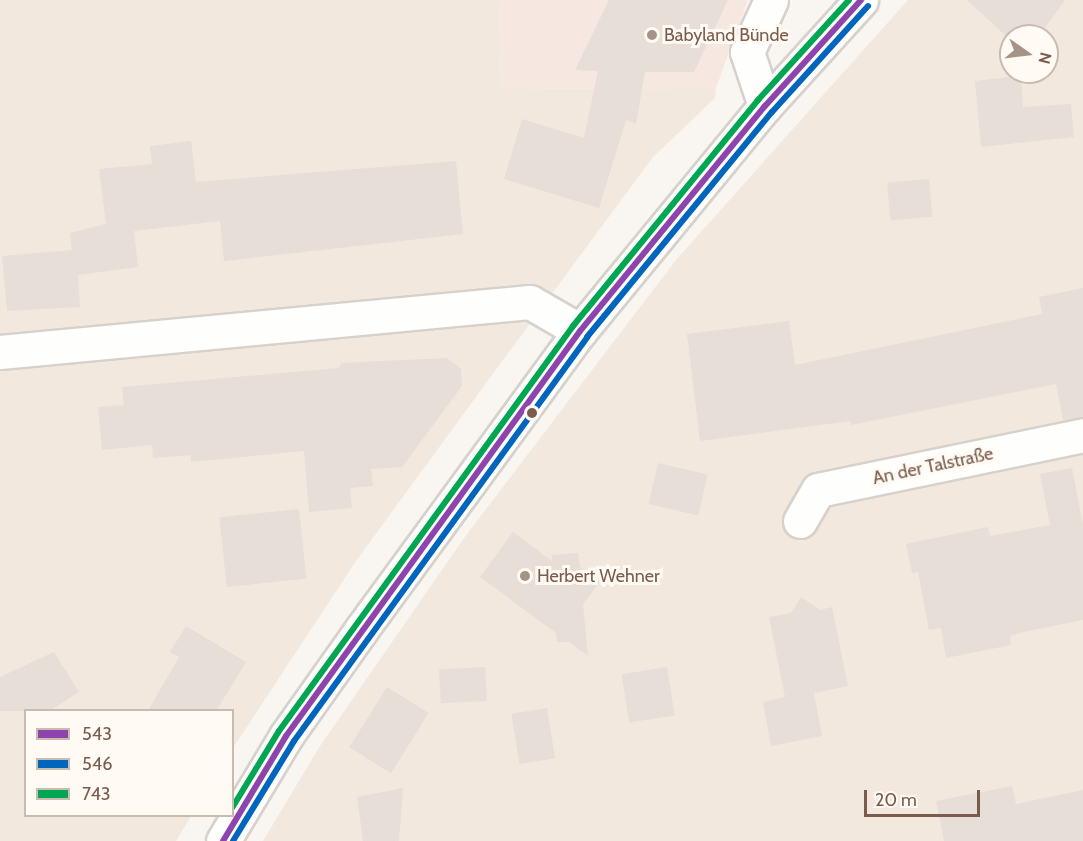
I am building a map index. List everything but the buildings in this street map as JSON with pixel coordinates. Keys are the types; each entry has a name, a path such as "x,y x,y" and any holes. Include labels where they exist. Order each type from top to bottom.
{"street":[{"path":"765,106 747,52 771,0"},
{"path":"223,841 354,639 580,331 765,106 861,0"},
{"path":"0,352 530,302 580,331"},
{"name":"An der Talstraße","path":"800,521 818,490 1083,435"}],"shaded area":[{"path":"0,0 499,0 501,89 716,88 715,98 653,157 500,364 356,561 234,746 234,709 24,709 24,817 190,817 176,841 0,841"},
{"path":"499,0 748,0 716,88 501,89"},
{"path":"908,0 1083,0 1083,841 263,841 320,746 464,538 676,260"}],"transit line":[{"name":"743","path":"234,805 279,731 573,326 758,100 849,0"},
{"name":"543","path":"223,841 286,736 580,331 765,106 861,0"},
{"name":"546","path":"233,841 294,741 587,337 772,112 868,6"}],"place":[{"name":"Babyland Bünde","path":"652,35"},
{"name":"Herbert Wehner","path":"525,576"}]}
